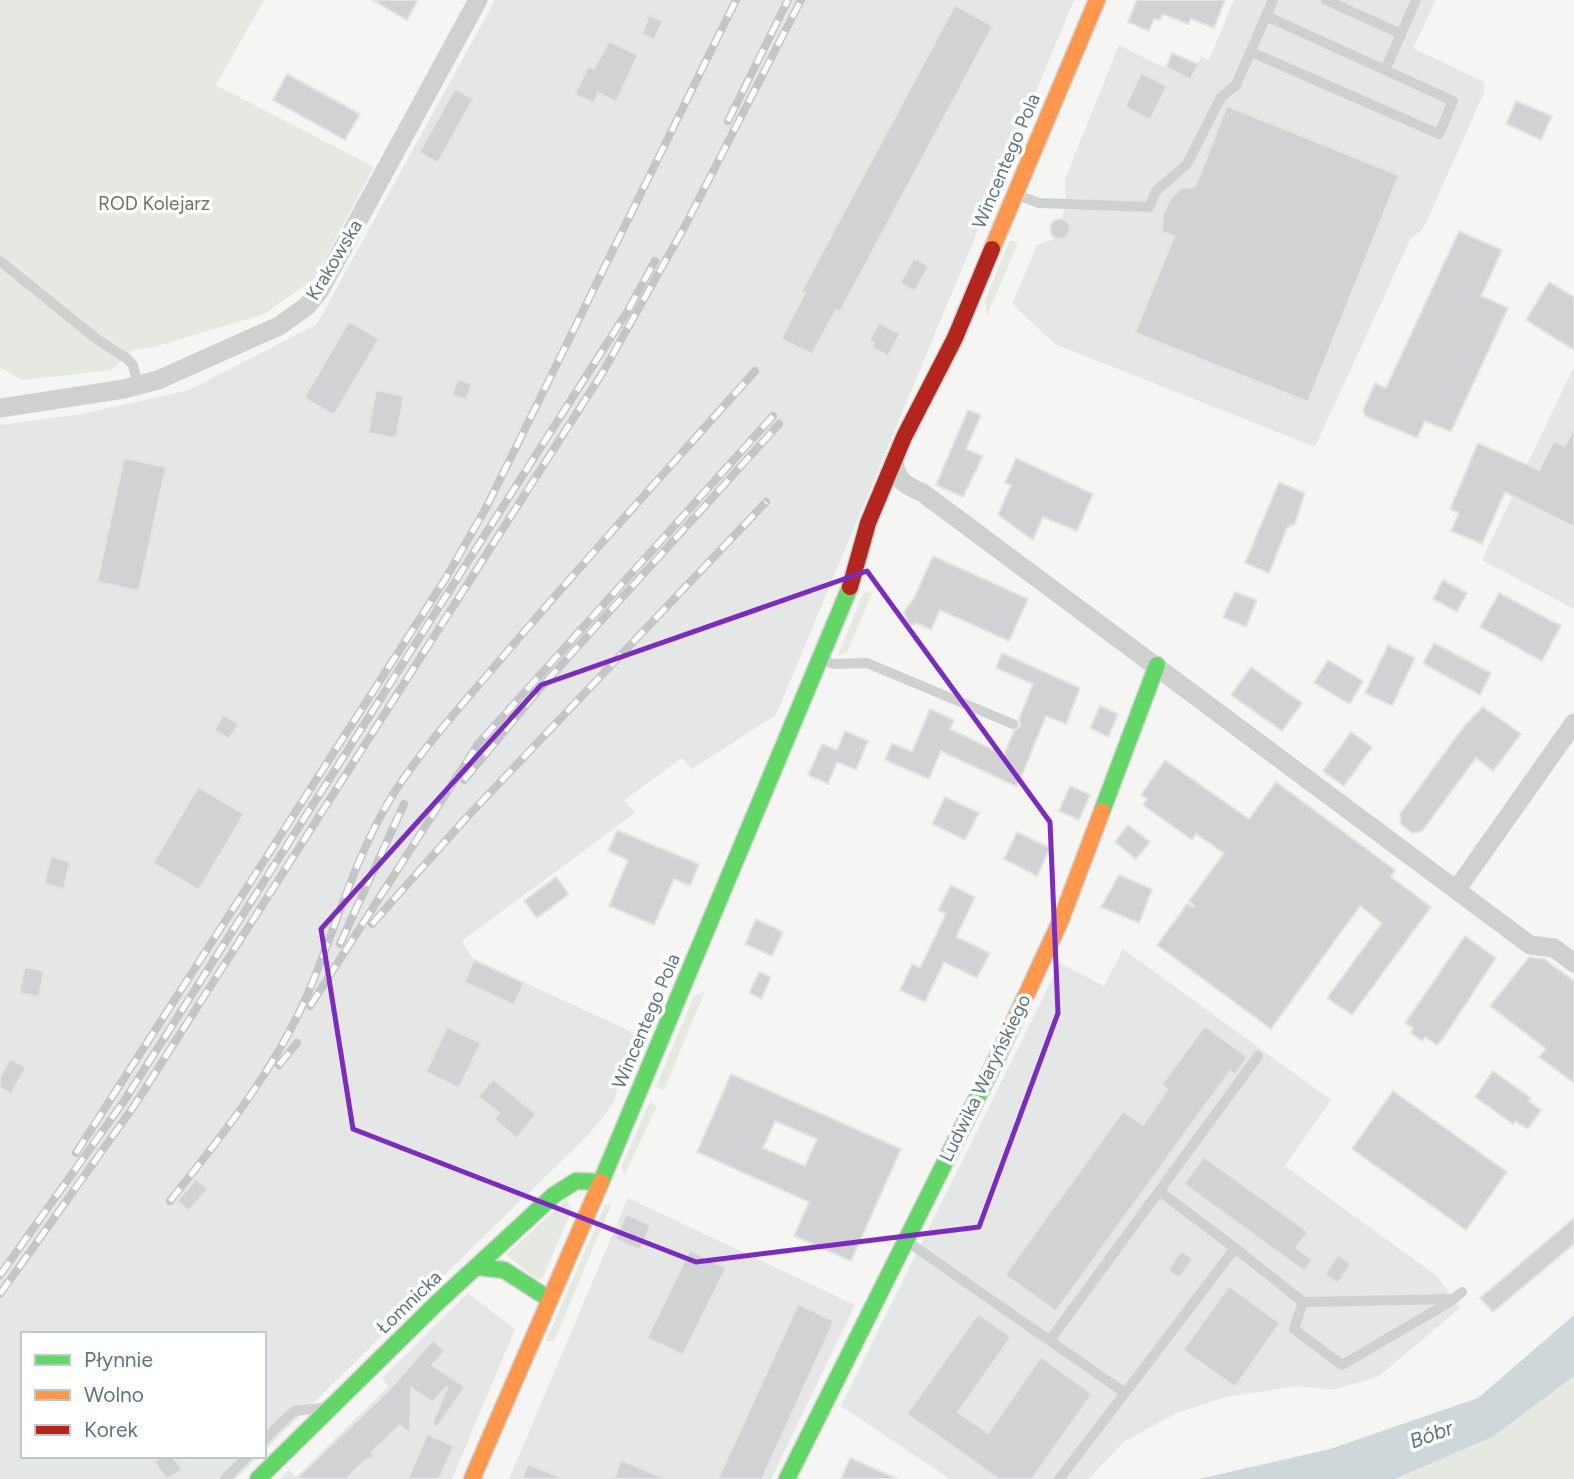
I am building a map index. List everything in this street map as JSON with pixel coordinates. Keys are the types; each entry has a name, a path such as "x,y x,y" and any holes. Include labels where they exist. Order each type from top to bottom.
{"street":[{"name":"Krakowska","path":"0,408 138,386 184,370 260,336 307,306 320,290 478,0"},
{"name":"Wincentego Pola","path":"925,432 955,338 1097,0"},
{"name":"Wincentego Pola","path":"472,1479 854,578 868,523 902,477 920,401 955,338"},
{"path":"902,477 1530,945 1554,948 1574,963"},
{"name":"Wincentego Pola","path":"854,578 884,530"},
{"name":"Ludwika Waryńskiego","path":"787,1479 1060,922 1157,665"},
{"path":"1457,889 1574,723"},
{"name":"Łomnicka","path":"258,1479 476,1267 571,1181 586,1177 600,1182"},
{"path":"476,1267 504,1270 549,1299"}],"lane":[{"path":"1015,194 1039,204 1149,207 1156,191 1187,164 1221,97 1236,85 1273,0"},
{"path":"1325,0 1401,34"},
{"path":"1385,70 1416,0"},
{"path":"1251,52 1438,134 1453,101 1266,16"},
{"path":"0,261 98,340 126,358 133,365 138,386"},
{"path":"820,660 834,664 867,663 1013,723"},
{"path":"1050,1340 1258,1056"},
{"path":"1159,1191 1303,1302 1454,1299"},
{"path":"905,1239 1125,1393"},
{"path":"1059,1479 1235,1248"},
{"path":"1303,1302 1294,1329 1342,1365 1462,1292"},
{"path":"266,1438 294,1411 330,1408"},
{"path":"225,1479 246,1458"}],"highlighted area":[{"path":"867,571 1050,822 1058,1013 979,1227 696,1262 353,1129 321,929 541,685"}],"shaded area":[{"path":"495,0 1074,0 776,715 692,769 682,758 624,800 635,813 462,941 473,959 639,1035 612,1105 590,1133 266,1449 266,1332 21,1332 21,1458 257,1458 236,1479 0,1479 0,425 82,414 189,390 317,324"},
{"path":"1234,0 1436,0 1413,48 1484,82 1484,93 1426,223 1422,230 1411,238 1315,447 1055,344 1012,304 1037,245 1054,239 1050,233 1051,224 1061,219 1066,206 1065,179 1119,45 1190,80 1201,57 1209,60"},
{"path":"1574,366 1574,609 1482,560"},
{"path":"1123,949 1331,1100 1285,1166 1437,1276 1460,1308 1379,1376 1334,1390 1297,1386 1226,1397 1177,1413 1125,1441 1088,1479 950,1479 841,1406 1060,963 1104,986"},
{"path":"628,1198 855,1305 771,1479 509,1479"},
{"path":"468,1293 515,1329 452,1479 280,1479 289,1470 296,1477 388,1387 382,1378"}],"green space":[{"name":"ROD Kolejarz","path":"0,0 264,0 216,85 374,167 314,279 264,314 154,347 133,350 111,370 22,380 0,368"},
{"path":"1010,240 1018,243 987,316 985,300"},
{"path":"864,591 872,593 847,652 838,656"},
{"path":"705,991 664,1090 656,1087 694,996"},
{"path":"650,1102 657,1106 624,1176 622,1165"},
{"path":"566,1200 572,1209 543,1277 538,1280 506,1255"},
{"path":"612,1203 554,1341 546,1341 605,1205"},
{"path":"1574,1376 1574,1479 1395,1479 1491,1437"}],"water":[{"name":"Bóbr","path":"1574,1315 1574,1376 1492,1437 1395,1479 1199,1479 1330,1449 1478,1398"}],"building":[{"path":"372,0 418,0 407,20"},
{"path":"1137,0 1225,0 1214,28 1191,19 1188,24 1163,14 1160,20 1154,19 1149,31 1128,22"},
{"path":"955,5 993,26 840,312 836,310 812,354 781,339 805,293 801,292"},
{"path":"649,15 663,21 654,40 642,34"},
{"path":"609,41 638,55 616,102 598,93 594,103 575,95 588,66 594,69"},
{"path":"1172,53 1198,64 1191,80 1166,67"},
{"path":"1141,73 1167,86 1150,120 1125,107"},
{"path":"287,74 360,114 345,140 273,100"},
{"path":"455,89 473,99 438,163 419,152"},
{"path":"1516,101 1552,116 1541,140 1506,124"},
{"path":"1227,106 1399,175 1308,402 1135,333 1174,236 1162,232 1163,214 1170,199 1181,188 1195,187"},
{"path":"1060,219 1067,222 1070,229 1067,236 1060,239 1053,236 1050,229 1053,222"},
{"path":"1459,231 1502,250 1481,296 1508,308 1451,432 1425,421 1417,438 1365,416 1363,410 1375,383 1386,388"},
{"path":"914,258 929,266 915,291 900,283"},
{"path":"1549,282 1574,297 1574,350 1526,320"},
{"path":"349,321 379,339 334,415 304,398"},
{"path":"879,323 900,334 888,356 872,347 874,343 869,340"},
{"path":"458,379 472,384 466,400 452,395"},
{"path":"376,390 404,396 396,438 368,433"},
{"path":"968,410 981,415 966,449 983,456 963,497 936,485"},
{"path":"1574,428 1574,527 1505,492 1482,544 1451,531 1459,513 1450,509 1478,443 1539,470 1554,441 1565,446"},
{"path":"124,458 166,467 139,591 97,582"},
{"path":"1016,458 1093,494 1077,531 1043,517 1033,540 998,515 1011,485 1005,483"},
{"path":"1279,482 1305,493 1295,524 1287,528 1269,573 1245,563"},
{"path":"933,556 1028,599 1009,641 940,610 931,630 917,623 909,626 904,612 914,598"},
{"path":"1443,580 1467,593 1457,612 1433,599"},
{"path":"1235,592 1257,600 1246,627 1223,617"},
{"path":"1499,593 1561,626 1542,661 1480,627"},
{"path":"1434,643 1491,673 1480,695 1423,663"},
{"path":"1388,645 1415,658 1392,706 1365,693"},
{"path":"1002,653 1080,688 1066,724 1046,716 1017,787 941,751 929,779 885,760 892,743 912,752 930,709 954,720 950,729 1004,755 1014,731 1020,726 1019,719 1033,684 996,668"},
{"path":"1328,660 1363,681 1350,704 1314,683"},
{"path":"1251,667 1302,703 1282,731 1231,695"},
{"path":"1100,706 1118,714 1108,737 1090,728"},
{"path":"1483,707 1521,734 1493,771 1476,758 1422,831 1412,833 1401,824 1400,814 1465,725"},
{"path":"223,715 239,724 229,739 214,730"},
{"path":"845,731 868,741 856,770 837,762 828,784 808,775 822,744 837,750"},
{"path":"1351,732 1372,747 1344,786 1323,771"},
{"path":"1165,760 1249,819 1276,782 1395,870 1391,877 1431,907 1352,1015 1327,998 1382,923 1360,906 1271,1029 1157,945 1187,904 1195,907 1189,901 1224,853 1196,834 1192,840 1143,805 1147,799 1141,795"},
{"path":"1070,786 1090,795 1079,820 1059,811"},
{"path":"198,787 244,814 199,890 153,863"},
{"path":"945,797 979,813 965,840 932,824"},
{"path":"1128,825 1150,842 1136,859 1115,842"},
{"path":"617,830 699,864 690,886 674,879 654,925 609,906 628,860 608,851"},
{"path":"1017,832 1050,848 1037,876 1004,859"},
{"path":"51,856 70,862 64,889 44,884"},
{"path":"1119,875 1152,889 1139,923 1101,907"},
{"path":"556,877 569,894 537,918 524,901"},
{"path":"951,885 975,897 956,937 990,953 977,978 944,962 925,1002 900,990 912,964 920,968 946,914 938,910"},
{"path":"756,919 783,932 772,956 745,944"},
{"path":"1465,936 1496,958 1442,1040 1437,1045 1425,1037 1422,1041 1411,1033 1413,1028 1405,1023"},
{"path":"1529,957 1544,959 1574,981 1574,1083 1539,1057 1546,1049 1490,1006"},
{"path":"474,960 524,983 514,1005 464,982"},
{"path":"25,967 44,971 39,997 19,993"},
{"path":"759,972 771,977 761,999 749,993"},
{"path":"1205,1026 1247,1057 1235,1075 1230,1071 1056,1311 1005,1275 1123,1111 1143,1125 1168,1089 1162,1084"},
{"path":"447,1027 481,1043 459,1088 426,1072"},
{"path":"10,1059 26,1068 11,1094 0,1088 0,1077"},
{"path":"1493,1071 1531,1098 1529,1101 1541,1110 1528,1129 1515,1121 1513,1124 1475,1097"},
{"path":"731,1074 901,1149 851,1261 794,1236 809,1202 697,1152","holes":["775,1121 817,1139 805,1166 763,1148"]},
{"path":"493,1079 536,1114 517,1138 494,1119 499,1113 478,1097"},
{"path":"1393,1091 1507,1172 1466,1230 1352,1149"},
{"path":"1204,1157 1308,1232 1296,1248 1313,1260 1304,1271 1184,1184"},
{"path":"196,1179 208,1189 189,1211 177,1201"},
{"path":"626,1214 651,1225 640,1250 615,1239"},
{"path":"1574,1218 1574,1244 1493,1312 1480,1298"},
{"path":"690,1250 726,1268 683,1355 647,1338"},
{"path":"1181,1251 1193,1259 1179,1278 1168,1270"},
{"path":"1338,1255 1351,1264 1338,1283 1325,1274"},
{"path":"1229,1286 1280,1323 1235,1387 1183,1350"},
{"path":"798,1304 834,1321 762,1479 718,1479"},
{"path":"978,1314 1011,1337 958,1412 988,1433 1041,1357 1092,1394 1032,1479 999,1479 907,1414"},
{"path":"433,1340 445,1351 432,1365 465,1387 437,1427 432,1424 448,1386 432,1402 411,1388 410,1434 400,1425 372,1452 373,1457 364,1461 346,1479 296,1479 389,1390"},
{"path":"427,1434 454,1446 439,1479 408,1479"},
{"path":"159,1458 173,1458 182,1470 167,1479 154,1462"},
{"path":"850,1458 898,1479 841,1479"},
{"path":"621,1460 666,1479 614,1479"},
{"path":"528,1464 565,1479 522,1479"}],"railway":[{"path":"76,1153 446,578 487,506 736,0"},
{"path":"728,121 788,0"},
{"path":"0,1294 134,1106 603,372 685,226 801,0"},
{"path":"0,1275 124,1101 627,312 655,261"},
{"path":"170,1201 244,1105 292,1028 366,845 404,778 531,623 755,371"},
{"path":"310,1006 478,744 773,416"},
{"path":"464,780 543,685 779,424"},
{"path":"372,924 467,817 766,502"},
{"path":"340,944 404,804"},
{"path":"279,1065 297,1043"}],"traffic: fast":[{"path":"601,1182 850,587"},
{"path":"1102,811 1157,665"},
{"path":"787,1479 998,1056"},
{"path":"258,1479 438,1302 554,1195 576,1181 600,1182"},
{"path":"476,1267 504,1270 549,1299"}],"traffic: slow":[{"path":"992,249 1097,0"},
{"path":"998,1056 1060,922 1102,811"},
{"path":"472,1479 601,1182"}],"traffic: jam":[{"path":"850,587 868,523 904,437 955,338 992,249"}]}
